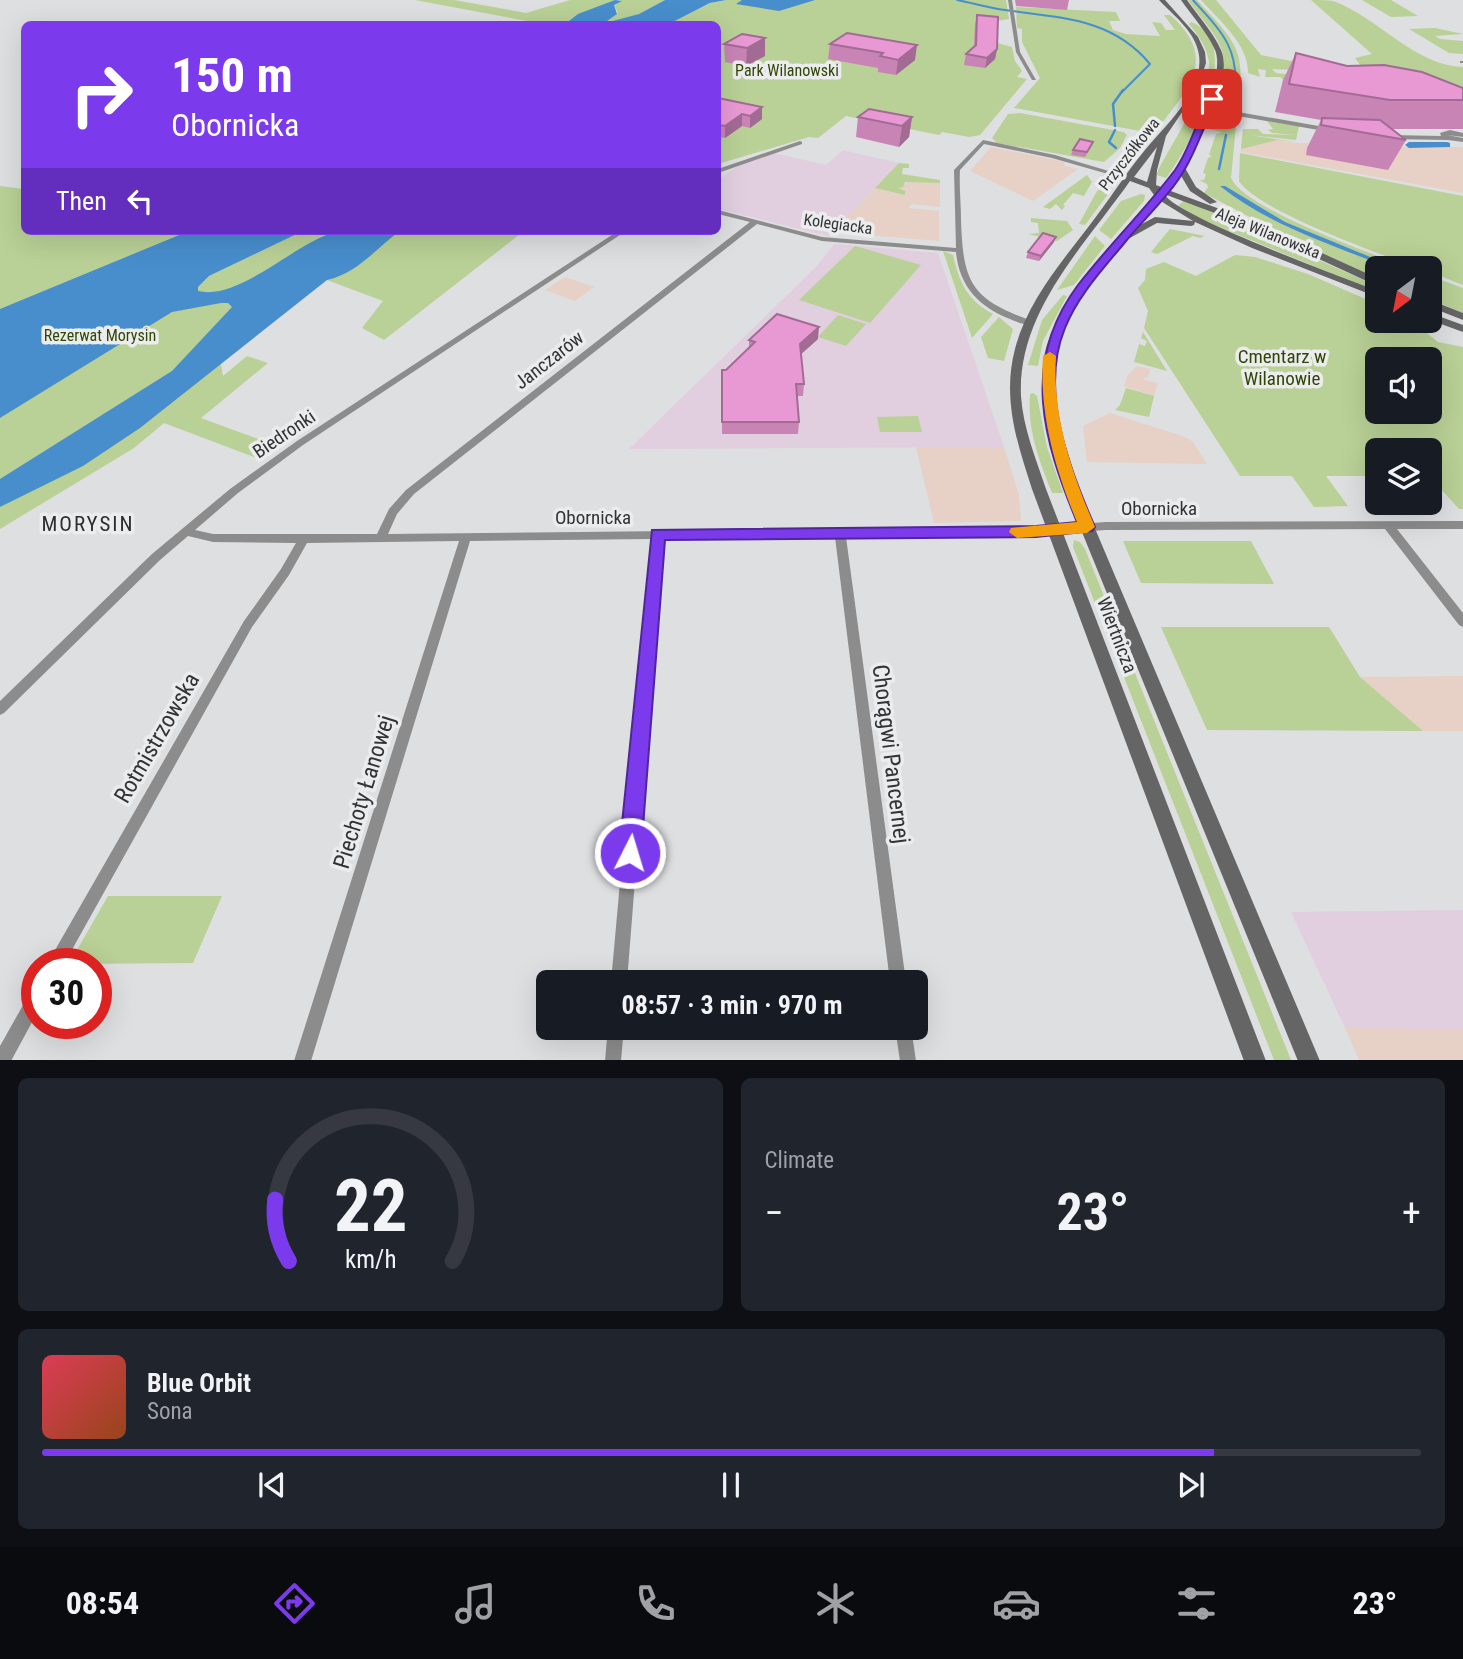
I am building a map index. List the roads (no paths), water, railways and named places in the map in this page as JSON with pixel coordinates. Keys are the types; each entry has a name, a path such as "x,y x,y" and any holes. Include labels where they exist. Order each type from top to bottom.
{"main road":[{"name":"Przyczółkowa","path":"1029,323 1048,287 1149,150 1163,137 1196,86 1203,54 1191,32 1162,0"},
{"path":"1121,241 1157,190 1181,168 1212,99 1220,73 1220,58 1213,39 1184,0"},
{"path":"1157,190 1152,173 1161,153 1163,137"},
{"path":"1181,168 1193,189 1244,221"},
{"path":"1129,178 1157,190"},
{"path":"1114,198 1127,192 1157,190"},
{"name":"Aleja Wilanowska","path":"1157,190 1244,221 1365,276"},
{"name":"Aleja Wilanowska","path":"1157,190 1184,214 1365,289"},
{"path":"1121,241 1150,222 1161,219 1184,221 1223,231"},
{"name":"Wiertnicza","path":"1121,241 1082,288 1055,336 1048,371 1049,395 1063,464 1309,1060"},
{"path":"1442,308 1463,317"},
{"path":"1442,321 1463,329"},
{"name":"Wiertnicza","path":"1029,323 1016,365 1016,408 1021,435 1255,1060"}],"street":[{"path":"1010,0 1018,52 1034,79"},
{"path":"1204,118 1221,111 1340,130 1218,106 1212,99"},
{"path":"1381,135 1461,136"},
{"path":"1029,323 988,305 973,294 965,279 958,250 957,170 983,142 1053,156 1129,178"},
{"path":"721,170 800,143"},
{"name":"Kolegiacka","path":"721,213 822,239 958,250"},
{"name":"Janczarów","path":"381,537 393,512 410,492 754,223"},
{"name":"Biedronki","path":"0,709 185,531 234,491 300,443 617,235"},
{"path":"1388,525 1463,622"},
{"name":"Obornicka","path":"185,531 213,538 304,538 1055,530 1087,527 1463,525"},
{"name":"Chorągwi Pancernej","path":"840,533 896,970"},
{"path":"620,970 657,534"},
{"name":"Piechoty Łanowej","path":"302,1060 466,536"},
{"name":"Rotmistrzowska","path":"64,948 248,624 285,572 304,538"},
{"path":"1,1060 21,1025"},
{"path":"613,1060 614,1040"},
{"path":"906,1040 908,1060"}],"water":[{"path":"615,0 622,1 614,5 617,14 607,21 569,21 578,14"},
{"path":"665,0 726,0 710,3 675,21 613,21 639,14"},
{"path":"742,0 815,0 779,11 736,4"},
{"path":"1220,186 1225,186 1285,222 1368,256 1365,258 1280,223"},
{"path":"179,235 295,235 209,276 198,287 198,291 214,292 249,280 327,235 395,235 348,272 327,280 140,428 83,466 0,507 0,479 172,371 232,307 228,303 221,303 172,312 0,418 0,309"}],"waterway":[{"path":"957,0 1065,18 1119,37 1150,64 1122,92"},
{"path":"1193,0 1220,31 1231,51 1235,90"},
{"path":"1115,126 1113,104 1123,90"},
{"path":"1233,107 1235,90"},
{"path":"1227,124 1229,115"},
{"path":"1115,130 1109,142 1116,148"},
{"path":"1219,169 1226,135"},
{"path":"1409,145 1447,145"}],"district":[{"name":"MORYSIN","path":"88,524"}],"park label":[{"name":"Park Wilanowski","path":"787,70"},
{"name":"Rezerwat Morysin","path":"100,335"},
{"name":"Cmentarz w Wilanowie","path":"1282,367"}]}
